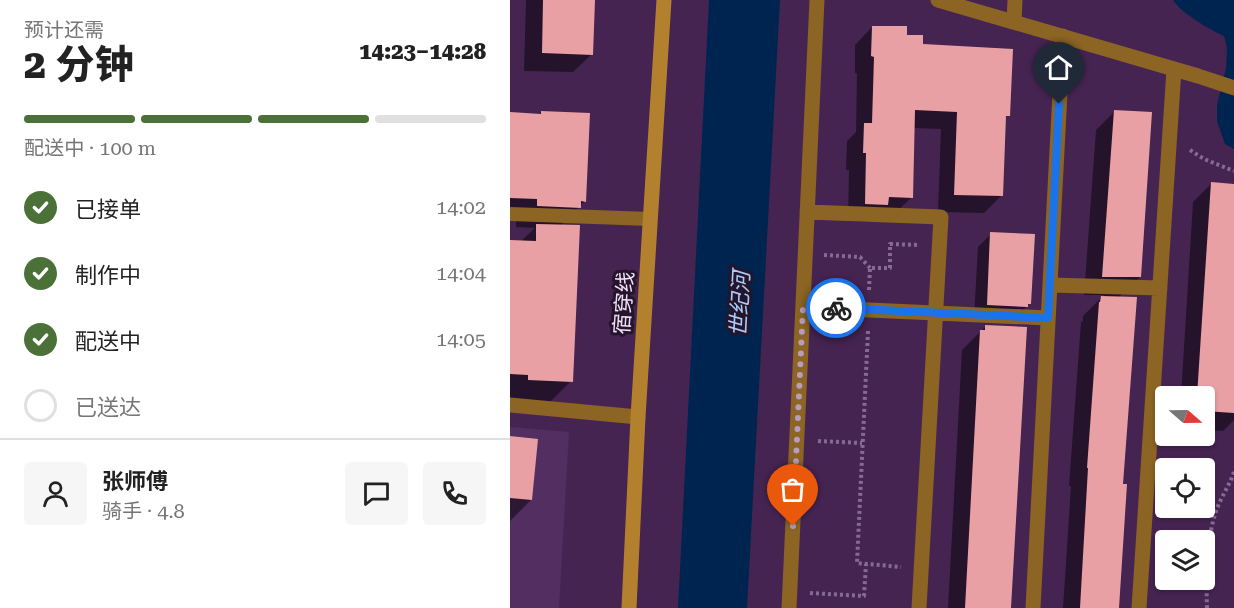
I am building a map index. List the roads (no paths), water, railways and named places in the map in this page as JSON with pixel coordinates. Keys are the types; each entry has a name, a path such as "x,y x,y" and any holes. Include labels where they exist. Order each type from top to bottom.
{"main road":[{"name":"宿穿线","path":"629,608 638,417 664,0"}],"street":[{"path":"789,608 817,0"},
{"path":"938,0 1234,88"},
{"path":"1014,22 1015,0"},
{"path":"1033,608 1063,36"},
{"path":"1139,608 1174,69"},
{"path":"807,212 941,217 919,608"},
{"path":"1050,285 1160,288"},
{"path":"803,307 1048,318"},
{"path":"510,405 638,417"}],"lane":[{"path":"510,214 650,219"}],"water":[{"name":"世纪河","path":"709,0 780,0 747,608 678,608"},
{"path":"1173,0 1234,0 1234,149 1225,144 1217,121 1217,105 1226,68 1227,48 1224,36 1189,16"}]}
